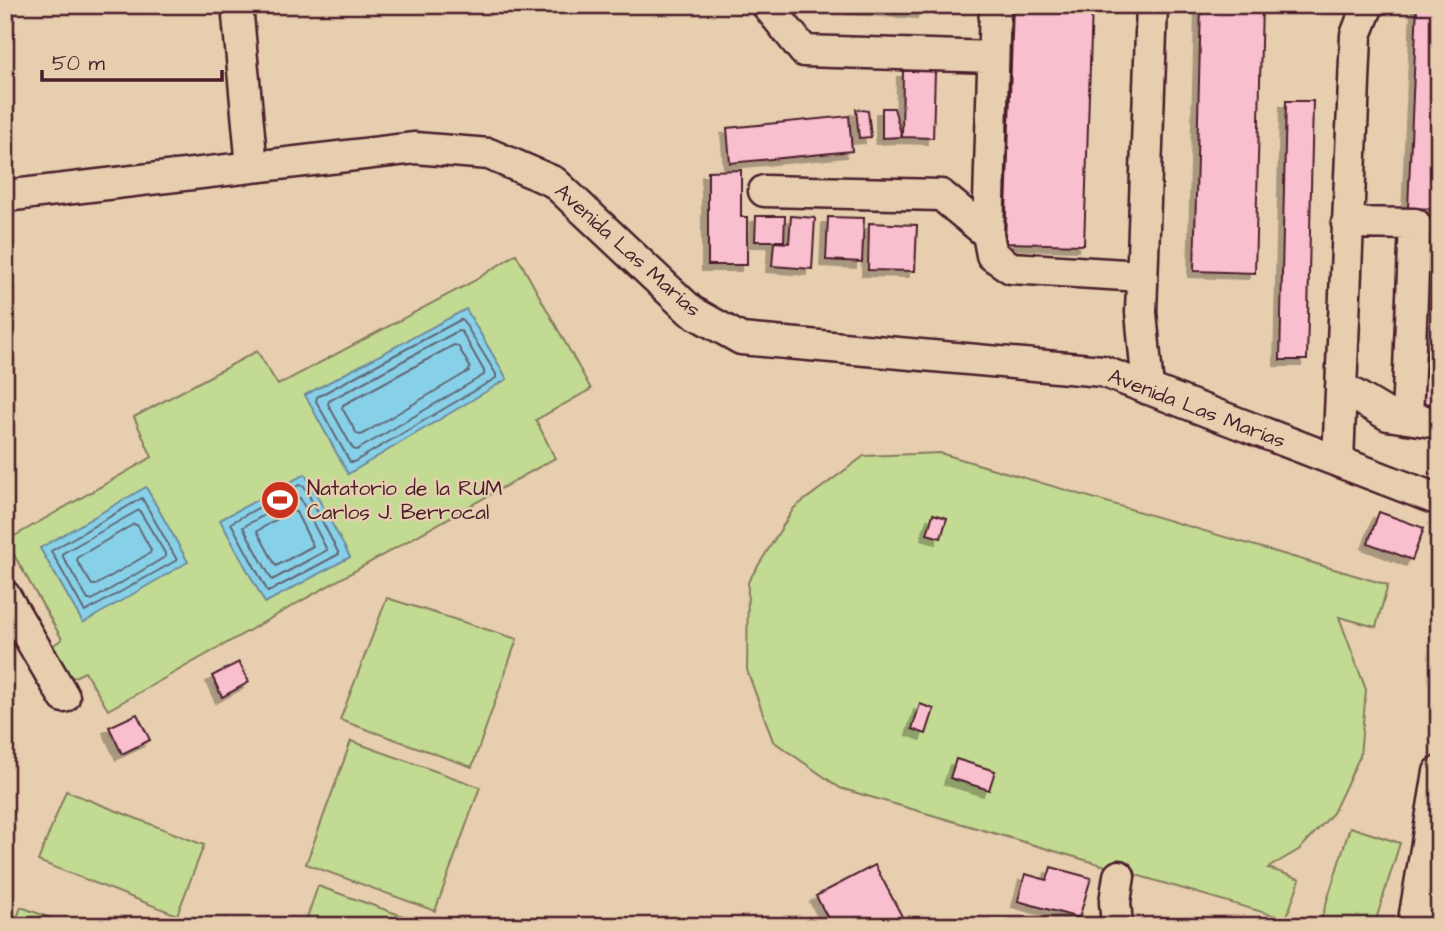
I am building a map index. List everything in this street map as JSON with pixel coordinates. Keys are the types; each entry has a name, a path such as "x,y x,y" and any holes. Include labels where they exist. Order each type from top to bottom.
{"street":[{"path":"237,5 252,167"},
{"path":"767,5 804,51 993,57"},
{"path":"995,5 988,234 992,255 1011,268 1142,276"},
{"path":"1148,389 1141,312 1152,5"},
{"path":"1338,461 1356,34 1368,5"},
{"name":"Avenida Las Marías","path":"5,196 415,148 489,154 554,182 691,311 741,340 1102,371 1439,500"},
{"path":"764,191 941,195 988,234"},
{"path":"1347,223 1415,224 1407,418"},
{"path":"1341,387 1388,415 1439,423"},
{"path":"5,596 64,697"},
{"path":"1413,926 1439,772"},
{"path":"1117,926 1115,902 1119,876"}],"green space":[{"name":"Natatorio de la RUM Carlos J. Berrocal","path":"516,254 591,389 536,420 555,458 108,710 85,672 68,680 51,647 62,639 6,541 152,457 134,417 257,351 278,385 474,281"},
{"path":"940,453 1388,585 1376,627 1339,617 1366,690 1360,756 1333,813 1300,849 1268,868 1300,879 1286,919 840,788 773,741 747,670 748,582 794,508 864,456"},
{"path":"387,598 517,639 472,767 340,720"},
{"path":"351,741 480,787 435,911 306,864"},
{"path":"66,791 204,845 177,915 38,861"},
{"path":"1350,827 1400,843 1374,926 1327,926 1320,923"},
{"path":"318,886 431,926 304,926"},
{"path":"21,907 72,926 14,926"}],"water":[{"path":"466,309 507,379 348,474 305,395"},
{"path":"305,474 350,557 265,603 220,520"},
{"path":"146,487 188,562 83,623 40,548"}],"building":[{"path":"851,5 924,5 923,12 851,8"},
{"path":"1013,5 1092,5 1084,245 1005,243"},
{"path":"1201,5 1262,5 1255,273 1194,271"},
{"path":"1417,5 1439,5 1439,209 1408,208"},
{"path":"903,71 935,71 933,138 902,137"},
{"path":"1286,101 1313,101 1307,360 1280,360"},
{"path":"882,108 894,108 902,137 882,138"},
{"path":"856,109 868,111 871,137 859,138"},
{"path":"849,116 852,151 730,163 727,128"},
{"path":"741,170 741,217 747,217 747,265 708,265 708,171"},
{"path":"756,216 785,216 784,241 755,241"},
{"path":"791,216 815,218 812,269 772,266 774,242 789,243"},
{"path":"828,217 864,218 862,262 826,260"},
{"path":"869,223 917,225 915,271 868,270"},
{"path":"1434,320 1439,321 1439,405 1421,403"},
{"path":"1379,512 1424,528 1412,560 1368,543"},
{"path":"933,514 947,518 941,538 927,534"},
{"path":"239,662 249,682 222,697 212,676"},
{"path":"920,704 934,709 926,734 912,729"},
{"path":"137,714 150,740 122,754 109,727"},
{"path":"956,759 995,771 989,790 950,778"},
{"path":"875,865 907,926 832,926 816,896"},
{"path":"1051,867 1091,878 1079,918 1018,901 1025,874 1047,880"}],"place":[{"name":"Natatorio de la RUM Carlos J. Berrocal","path":"280,500"}]}
